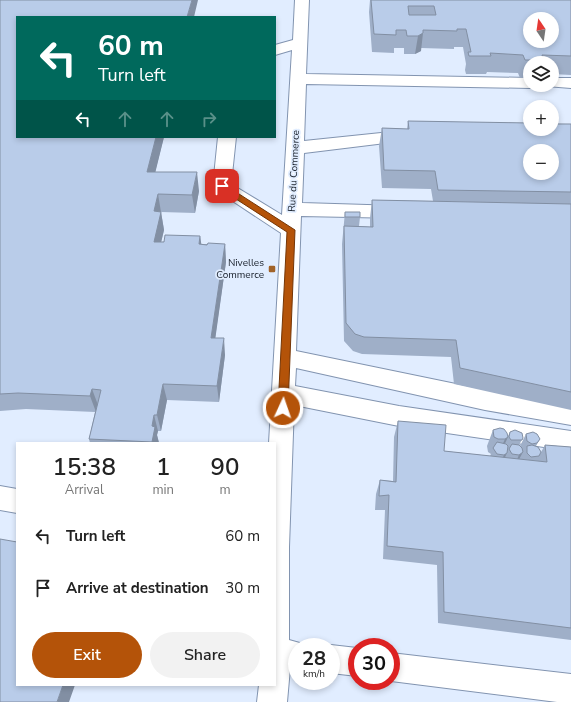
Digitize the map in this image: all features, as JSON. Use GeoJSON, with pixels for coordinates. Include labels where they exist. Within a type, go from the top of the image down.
{"type":"FeatureCollection","features":[{"type":"Feature","properties":{"kind":"street","name":"Rue du Commerce"},"geometry":{"type":"LineString","coordinates":[[276,547],[302,0]]}},
{"type":"Feature","properties":{"kind":"street"},"geometry":{"type":"LineString","coordinates":[[276,50],[300,43]]}},
{"type":"Feature","properties":{"kind":"street"},"geometry":{"type":"LineString","coordinates":[[298,79],[523,83]]}},
{"type":"Feature","properties":{"kind":"street"},"geometry":{"type":"LineString","coordinates":[[559,83],[571,83]]}},
{"type":"Feature","properties":{"kind":"street"},"geometry":{"type":"LineString","coordinates":[[295,148],[424,134]]}},
{"type":"Feature","properties":{"kind":"street"},"geometry":{"type":"LineString","coordinates":[[227,138],[222,186],[291,230]]}},
{"type":"Feature","properties":{"kind":"street"},"geometry":{"type":"LineString","coordinates":[[292,209],[414,212]]}},
{"type":"Feature","properties":{"kind":"street"},"geometry":{"type":"LineString","coordinates":[[285,357],[485,400],[571,416]]}},
{"type":"Feature","properties":{"kind":"street"},"geometry":{"type":"LineString","coordinates":[[284,393],[399,416],[571,441]]}},
{"type":"Feature","properties":{"kind":"street"},"geometry":{"type":"LineString","coordinates":[[0,498],[16,501]]}},
{"type":"Feature","properties":{"kind":"street"},"geometry":{"type":"LineString","coordinates":[[276,652],[288,654]]}},
{"type":"Feature","properties":{"kind":"street"},"geometry":{"type":"LineString","coordinates":[[400,668],[571,689]]}},
{"type":"Feature","properties":{"kind":"street"},"geometry":{"type":"LineString","coordinates":[[272,702],[274,686]]}},
{"type":"Feature","properties":{"kind":"building"},"geometry":{"type":"Polygon","coordinates":[[[0,0],[192,0],[187,16],[16,16],[16,138],[156,138],[147,172],[197,172],[192,195],[158,194],[154,211],[161,212],[154,242],[164,242],[165,235],[200,236],[199,244],[225,244],[211,338],[224,338],[217,386],[163,384],[157,415],[154,415],[152,426],[155,427],[152,442],[89,439],[101,390],[92,389],[90,396],[18,393],[0,394],[0,0]]]}},
{"type":"Feature","properties":{"kind":"building"},"geometry":{"type":"Polygon","coordinates":[[[371,0],[571,0],[571,56],[523,56],[490,53],[491,56],[469,56],[468,52],[471,52],[466,29],[457,29],[457,31],[423,30],[423,33],[418,36],[407,36],[406,30],[396,30],[396,35],[374,34],[371,0]],[[408,6],[409,15],[436,15],[434,6],[408,6]]]}},
{"type":"Feature","properties":{"kind":"building"},"geometry":{"type":"Polygon","coordinates":[[[408,121],[523,123],[523,136],[559,136],[559,124],[571,124],[571,192],[438,190],[435,171],[384,170],[382,128],[409,129],[408,121]]]}},
{"type":"Feature","properties":{"kind":"building"},"geometry":{"type":"Polygon","coordinates":[[[372,200],[571,204],[571,392],[460,368],[456,340],[364,337],[355,334],[346,323],[344,226],[373,227],[372,200]]]}},
{"type":"Feature","properties":{"kind":"building"},"geometry":{"type":"Polygon","coordinates":[[[345,212],[360,212],[360,217],[345,217],[345,212]]]}},
{"type":"Feature","properties":{"kind":"building"},"geometry":{"type":"Polygon","coordinates":[[[398,421],[446,425],[444,451],[547,462],[545,445],[571,447],[571,628],[444,612],[443,552],[387,546],[389,495],[379,496],[380,480],[396,482],[398,421]]]}},
{"type":"Feature","properties":{"kind":"building"},"geometry":{"type":"Polygon","coordinates":[[[500,428],[504,429],[507,433],[508,437],[505,439],[498,439],[494,437],[493,430],[500,428]]]}},
{"type":"Feature","properties":{"kind":"building"},"geometry":{"type":"Polygon","coordinates":[[[515,430],[522,433],[522,440],[511,440],[509,437],[510,432],[515,430]]]}},
{"type":"Feature","properties":{"kind":"building"},"geometry":{"type":"Polygon","coordinates":[[[533,432],[537,434],[540,439],[537,443],[532,444],[527,441],[526,434],[533,432]]]}},
{"type":"Feature","properties":{"kind":"building"},"geometry":{"type":"Polygon","coordinates":[[[497,442],[508,446],[507,453],[504,455],[497,454],[493,448],[497,442]]]}},
{"type":"Feature","properties":{"kind":"building"},"geometry":{"type":"Polygon","coordinates":[[[512,444],[519,445],[523,452],[519,455],[512,454],[509,449],[512,444]]]}},
{"type":"Feature","properties":{"kind":"building"},"geometry":{"type":"Polygon","coordinates":[[[532,445],[538,447],[541,452],[539,456],[531,457],[527,453],[527,446],[532,445]]]}},
{"type":"Feature","properties":{"kind":"building"},"geometry":{"type":"Polygon","coordinates":[[[0,539],[16,542],[16,686],[63,686],[57,702],[0,702],[0,539]]]}},
{"type":"Feature","properties":{"kind":"place","name":"Nivelles Commerce"},"geometry":{"type":"Point","coordinates":[272,269]}},
{"type":"Feature","properties":{"kind":"route"},"geometry":{"type":"LineString","coordinates":[[222,186],[291,230],[283,408]]}}]}
